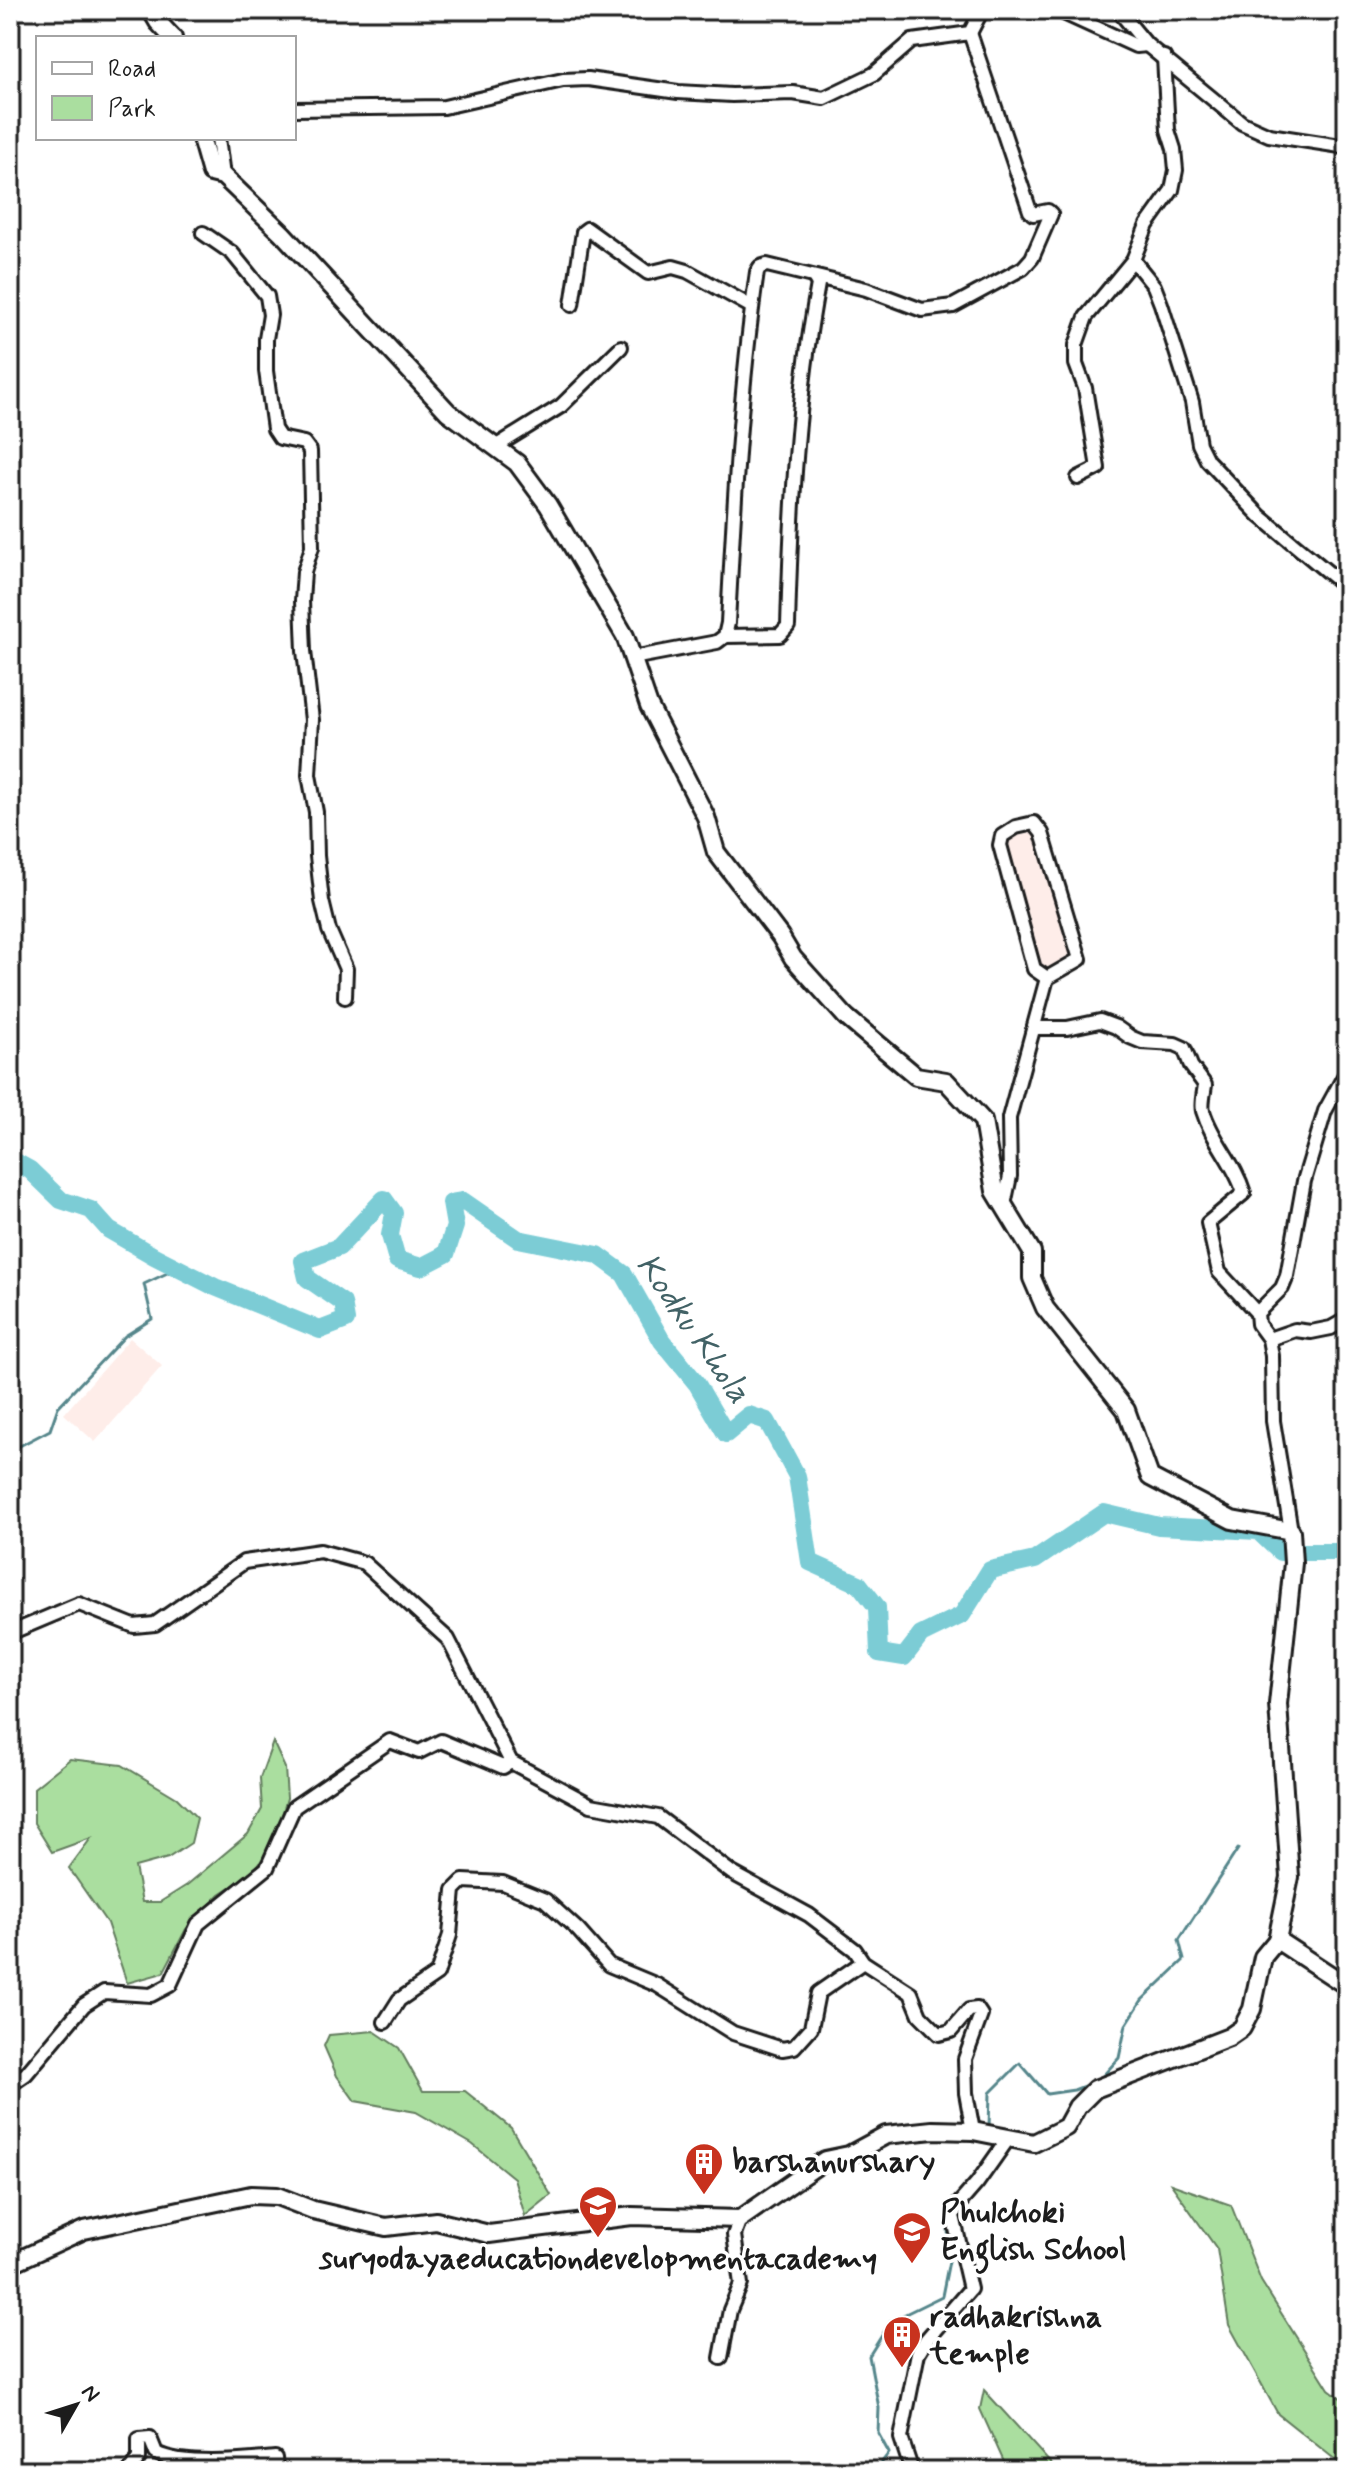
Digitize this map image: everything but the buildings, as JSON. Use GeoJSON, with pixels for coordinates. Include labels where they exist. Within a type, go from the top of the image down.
{"type":"FeatureCollection","features":[{"type":"Feature","properties":{"kind":"street"},"geometry":{"type":"LineString","coordinates":[[725,636],[735,482],[752,307],[760,267],[767,265],[866,289],[922,310],[953,306],[1023,268],[1032,258],[1051,214],[1048,211],[1033,214],[1030,211],[970,33],[982,10]]}},
{"type":"Feature","properties":{"kind":"street"},"geometry":{"type":"LineString","coordinates":[[1057,10],[1136,46],[1147,45]]}},
{"type":"Feature","properties":{"kind":"street"},"geometry":{"type":"LineString","coordinates":[[1118,10],[1147,45],[1242,123],[1269,135],[1347,147]]}},
{"type":"Feature","properties":{"kind":"street"},"geometry":{"type":"LineString","coordinates":[[160,14],[172,36]]}},
{"type":"Feature","properties":{"kind":"street"},"geometry":{"type":"LineString","coordinates":[[296,109],[444,107],[563,80],[588,79],[678,92],[732,95],[793,93],[824,98],[874,74],[912,41],[970,33]]}},
{"type":"Feature","properties":{"kind":"street"},"geometry":{"type":"LineString","coordinates":[[1078,478],[1098,468],[1085,388],[1076,364],[1076,345],[1086,317],[1133,260],[1147,225],[1172,190],[1176,170],[1168,130],[1164,57]]}},
{"type":"Feature","properties":{"kind":"street"},"geometry":{"type":"LineString","coordinates":[[202,140],[211,173],[223,176],[282,233],[448,412],[517,463],[548,505],[625,636],[649,706],[706,817],[716,852],[819,990],[916,1076],[946,1081],[983,1121],[995,1191],[1032,1252],[1032,1278],[1045,1308],[1126,1410],[1150,1477],[1232,1520],[1291,1535]]}},
{"type":"Feature","properties":{"kind":"street"},"geometry":{"type":"LineString","coordinates":[[218,140],[223,176]]}},
{"type":"Feature","properties":{"kind":"street"},"geometry":{"type":"LineString","coordinates":[[572,305],[583,232],[587,229],[648,273],[673,267],[687,271],[752,307]]}},
{"type":"Feature","properties":{"kind":"street"},"geometry":{"type":"LineString","coordinates":[[203,233],[232,253],[267,296],[270,315],[266,371],[274,429],[280,438],[304,443],[310,451],[312,547],[304,572],[302,601],[312,720],[309,775],[316,812],[322,901],[335,948],[346,969],[345,997]]}},
{"type":"Feature","properties":{"kind":"street"},"geometry":{"type":"LineString","coordinates":[[1133,260],[1154,286],[1161,304],[1192,402],[1199,444],[1207,460],[1260,516],[1347,588]]}},
{"type":"Feature","properties":{"kind":"street"},"geometry":{"type":"LineString","coordinates":[[632,658],[717,642],[725,636],[780,635],[788,626],[793,479],[809,333],[818,284],[815,279]]}},
{"type":"Feature","properties":{"kind":"street"},"geometry":{"type":"LineString","coordinates":[[495,447],[561,406],[621,347]]}},
{"type":"Feature","properties":{"kind":"street"},"geometry":{"type":"LineString","coordinates":[[1004,1205],[1010,1176],[1009,1118],[1047,978],[1080,959],[1042,833],[1034,823],[1016,827],[1002,836],[1000,845],[1034,969],[1047,978]]}},
{"type":"Feature","properties":{"kind":"street"},"geometry":{"type":"LineString","coordinates":[[721,2358],[730,2310],[741,2284],[734,2235],[740,2219],[825,2160],[849,2155],[886,2135],[933,2130],[1034,2143],[1066,2127],[1077,2107],[1095,2089],[1229,2037],[1242,2028],[1252,2009],[1263,1957],[1277,1940],[1290,1877],[1278,1704],[1293,1563],[1291,1535],[1273,1421],[1269,1339],[1258,1324],[1257,1313],[1219,1272],[1208,1223],[1244,1193],[1238,1172],[1214,1135],[1202,1109],[1205,1085],[1191,1066],[1184,1048],[1175,1044],[1142,1042],[1100,1021],[1067,1028],[1035,1028]]}},
{"type":"Feature","properties":{"kind":"street"},"geometry":{"type":"LineString","coordinates":[[1257,1313],[1282,1288],[1287,1276],[1304,1181],[1325,1111],[1347,1071]]}},
{"type":"Feature","properties":{"kind":"street"},"geometry":{"type":"LineString","coordinates":[[1269,1339],[1295,1330],[1311,1332],[1331,1328],[1347,1319]]}},
{"type":"Feature","properties":{"kind":"street"},"geometry":{"type":"LineString","coordinates":[[10,1633],[79,1604],[134,1626],[155,1624],[244,1562],[320,1551],[364,1563],[448,1639],[511,1762],[591,1805],[658,1817],[732,1873],[809,1915],[855,1950],[863,1962],[911,1993],[920,2015],[939,2034],[951,2031],[969,2010],[977,2009],[981,2015],[965,2059],[966,2093],[992,2136],[977,2183],[957,2206],[953,2216],[970,2289],[918,2353],[901,2438],[912,2471]]}},
{"type":"Feature","properties":{"kind":"street"},"geometry":{"type":"LineString","coordinates":[[10,2085],[26,2074],[84,2005],[104,1992],[151,1995],[170,1985],[198,1924],[267,1868],[294,1807],[390,1741],[419,1752],[441,1741],[503,1767],[511,1762]]}},
{"type":"Feature","properties":{"kind":"street"},"geometry":{"type":"LineString","coordinates":[[385,2022],[399,2000],[437,1974],[450,1935],[454,1890],[463,1881],[503,1883],[545,1900],[578,1930],[609,1965],[657,1985],[733,2033],[782,2049],[794,2047],[811,2028],[818,1993],[863,1962]]}},
{"type":"Feature","properties":{"kind":"street"},"geometry":{"type":"LineString","coordinates":[[1277,1940],[1347,1983]]}},
{"type":"Feature","properties":{"kind":"street"},"geometry":{"type":"LineString","coordinates":[[10,2264],[84,2230],[251,2195],[277,2196],[313,2210],[386,2227],[436,2221],[489,2234],[632,2216],[740,2219]]}},
{"type":"Feature","properties":{"kind":"street"},"geometry":{"type":"LineString","coordinates":[[130,2471],[139,2458],[139,2439],[150,2438],[156,2453],[170,2461],[275,2458],[276,2471]]}},
{"type":"Feature","properties":{"kind":"shaded area"},"geometry":{"type":"Polygon","coordinates":[[[1038,831],[1073,960],[1037,970],[1001,840],[1038,831]]]}},
{"type":"Feature","properties":{"kind":"shaded area"},"geometry":{"type":"Polygon","coordinates":[[[130,1338],[162,1366],[95,1442],[64,1414],[130,1338]]]}},
{"type":"Feature","properties":{"kind":"green space"},"geometry":{"type":"Polygon","coordinates":[[[273,1742],[285,1768],[287,1798],[274,1843],[252,1873],[220,1894],[186,1929],[163,1973],[127,1983],[107,1923],[69,1868],[91,1838],[52,1852],[34,1823],[34,1788],[70,1759],[122,1765],[177,1798],[197,1818],[191,1843],[168,1858],[135,1867],[142,1902],[160,1902],[187,1885],[248,1834],[262,1809],[260,1778],[273,1742]]]}},
{"type":"Feature","properties":{"kind":"green space"},"geometry":{"type":"Polygon","coordinates":[[[374,2031],[399,2048],[423,2091],[465,2091],[511,2128],[551,2195],[525,2216],[514,2178],[472,2144],[416,2112],[355,2101],[337,2076],[324,2046],[329,2035],[374,2031]]]}},
{"type":"Feature","properties":{"kind":"green space"},"geometry":{"type":"Polygon","coordinates":[[[1171,2184],[1231,2205],[1261,2281],[1329,2389],[1347,2403],[1347,2469],[1278,2414],[1229,2325],[1217,2249],[1171,2184]]]}},
{"type":"Feature","properties":{"kind":"green space"},"geometry":{"type":"Polygon","coordinates":[[[984,2390],[1056,2471],[1008,2471],[980,2409],[984,2390]]]}},
{"type":"Feature","properties":{"kind":"waterway","name":"Kodku Khola"},"geometry":{"type":"LineString","coordinates":[[10,1159],[30,1170],[61,1200],[91,1210],[109,1230],[154,1256],[215,1287],[320,1330],[346,1320],[343,1303],[307,1278],[303,1261],[339,1247],[384,1199],[394,1213],[390,1235],[397,1260],[421,1267],[446,1254],[455,1226],[451,1203],[463,1201],[518,1239],[598,1255],[624,1274],[662,1341],[697,1384],[726,1434],[749,1415],[767,1421],[797,1476],[810,1562],[859,1584],[877,1607],[879,1653],[904,1657],[921,1635],[962,1615],[990,1570],[1035,1560],[1104,1513],[1159,1526],[1258,1531],[1280,1552],[1347,1552]]}},
{"type":"Feature","properties":{"kind":"waterway"},"geometry":{"type":"LineString","coordinates":[[10,1451],[50,1430],[58,1407],[125,1336],[152,1319],[144,1284],[178,1268]]}},
{"type":"Feature","properties":{"kind":"waterway"},"geometry":{"type":"LineString","coordinates":[[1099,2080],[1119,2058],[1126,2025],[1142,2000],[1184,1960],[1179,1940],[1238,1849]]}},
{"type":"Feature","properties":{"kind":"waterway"},"geometry":{"type":"LineString","coordinates":[[989,2128],[990,2093],[1020,2063],[1047,2094],[1074,2090],[1092,2083]]}},
{"type":"Feature","properties":{"kind":"waterway"},"geometry":{"type":"LineString","coordinates":[[875,2471],[889,2453],[878,2433],[879,2408],[869,2356],[891,2321],[942,2296],[949,2261],[948,2222]]}},
{"type":"Feature","properties":{"kind":"place","name":"barshanurshary"},"geometry":{"type":"Point","coordinates":[704,2196]}},
{"type":"Feature","properties":{"kind":"place","name":"suryodayaeducationdevelopmentacademy"},"geometry":{"type":"Point","coordinates":[598,2239]}},
{"type":"Feature","properties":{"kind":"place","name":"Phulchoki English School"},"geometry":{"type":"Point","coordinates":[912,2265]}},
{"type":"Feature","properties":{"kind":"place","name":"radhakrishna temple"},"geometry":{"type":"Point","coordinates":[902,2369]}}]}
